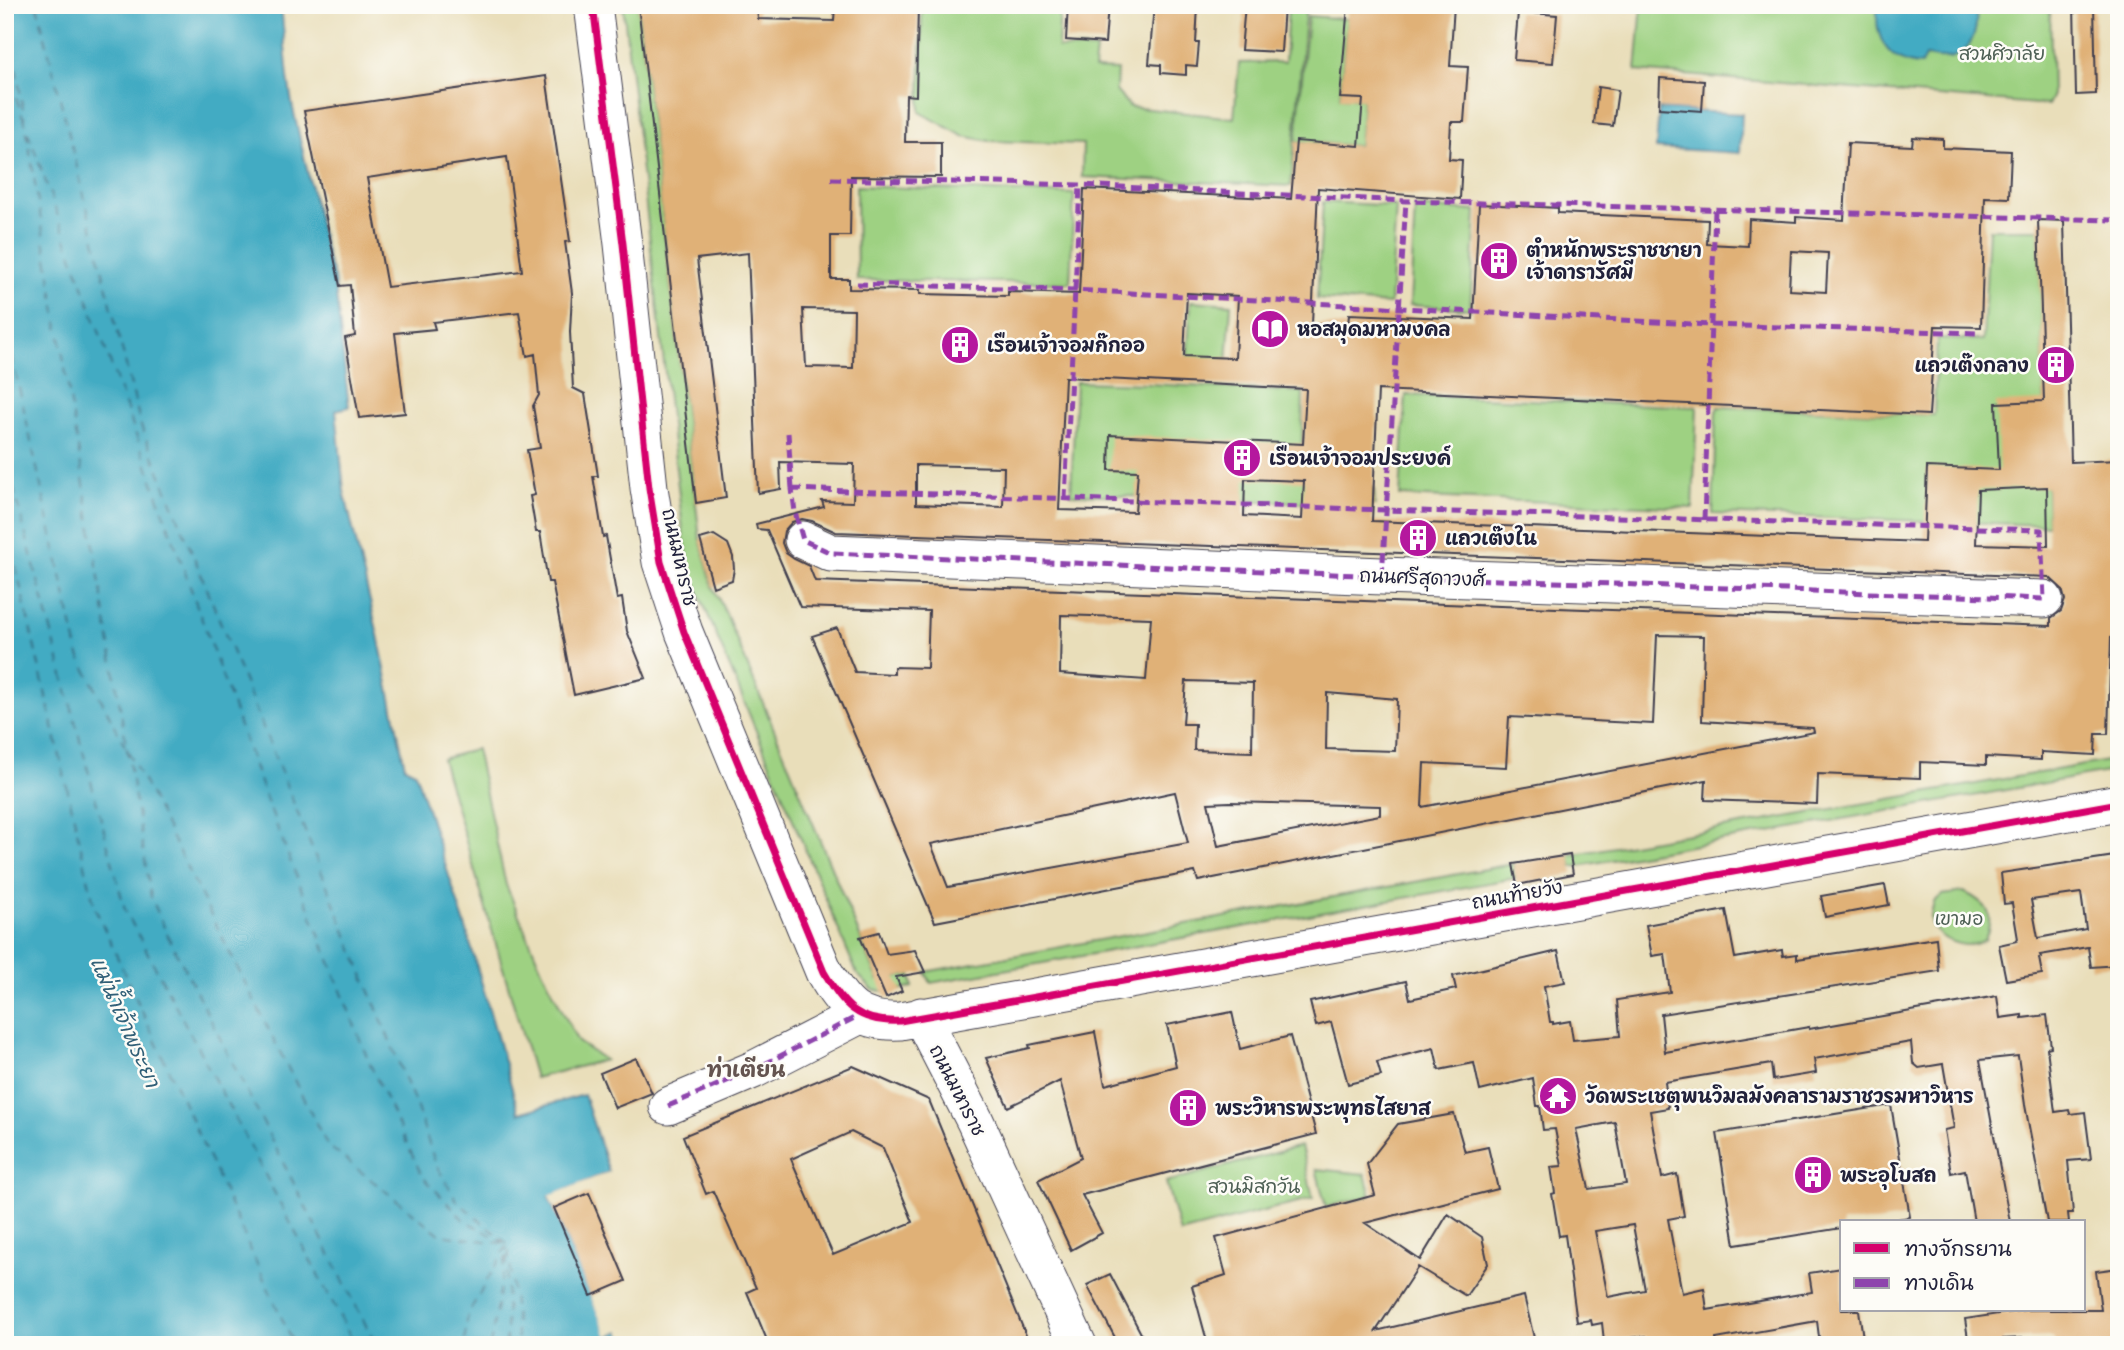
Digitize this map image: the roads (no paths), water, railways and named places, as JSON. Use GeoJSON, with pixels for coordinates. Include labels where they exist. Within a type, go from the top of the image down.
{"type":"FeatureCollection","features":[{"type":"Feature","properties":{"kind":"street","name":"ถนนมหาราช"},"geometry":{"type":"LineString","coordinates":[[593,5],[623,244],[649,488],[661,562],[684,632],[824,972],[838,996],[860,1015]]}},
{"type":"Feature","properties":{"kind":"street","name":"ถนนศรีสุดาวงศ์"},"geometry":{"type":"LineString","coordinates":[[803,540],[831,553],[2044,599]]}},
{"type":"Feature","properties":{"kind":"street","name":"ถนนท้ายวัง"},"geometry":{"type":"LineString","coordinates":[[921,1016],[2119,803]]}},
{"type":"Feature","properties":{"kind":"street"},"geometry":{"type":"LineString","coordinates":[[668,1106],[753,1070],[860,1015],[880,1022],[921,1016]]}},
{"type":"Feature","properties":{"kind":"street","name":"ถนนมหาราช"},"geometry":{"type":"LineString","coordinates":[[921,1016],[975,1121],[1078,1345]]}},
{"type":"Feature","properties":{"kind":"water","name":"แม่น้ำเจ้าพระยา"},"geometry":{"type":"Polygon","coordinates":[[[5,5],[281,5],[292,104],[334,277],[349,407],[336,410],[344,491],[378,635],[405,767],[415,772],[465,925],[519,1113],[584,1095],[609,1172],[549,1197],[608,1336],[620,1331],[626,1345],[5,1345],[5,5]]]}},
{"type":"Feature","properties":{"kind":"water"},"geometry":{"type":"Polygon","coordinates":[[[1878,5],[1975,5],[1974,36],[1966,48],[1953,57],[1925,56],[1921,65],[1909,63],[1891,53],[1880,37],[1878,5]]]}},
{"type":"Feature","properties":{"kind":"water"},"geometry":{"type":"Polygon","coordinates":[[[1659,109],[1742,114],[1740,153],[1656,148],[1659,109]]]}},
{"type":"Feature","properties":{"kind":"place","name":"ตำหนักพระราชชายา เจ้าดารารัศมี"},"geometry":{"type":"Point","coordinates":[1499,261]}},
{"type":"Feature","properties":{"kind":"place","name":"หอสมุดมหามงคล"},"geometry":{"type":"Point","coordinates":[1270,329]}},
{"type":"Feature","properties":{"kind":"place","name":"เรือนเจ้าจอมก๊กออ"},"geometry":{"type":"Point","coordinates":[960,345]}},
{"type":"Feature","properties":{"kind":"place","name":"แถวเต๊งกลาง"},"geometry":{"type":"Point","coordinates":[2056,365]}},
{"type":"Feature","properties":{"kind":"place","name":"เรือนเจ้าจอมประยงค์"},"geometry":{"type":"Point","coordinates":[1242,458]}},
{"type":"Feature","properties":{"kind":"place","name":"แถวเต๊งใน"},"geometry":{"type":"Point","coordinates":[1418,538]}},
{"type":"Feature","properties":{"kind":"place","name":"วัดพระเชตุพนวิมลมังคลารามราชวรมหาวิหาร"},"geometry":{"type":"Point","coordinates":[1558,1096]}},
{"type":"Feature","properties":{"kind":"place","name":"พระวิหารพระพุทธไสยาส"},"geometry":{"type":"Point","coordinates":[1188,1108]}},
{"type":"Feature","properties":{"kind":"place","name":"พระอุโบสถ"},"geometry":{"type":"Point","coordinates":[1813,1175]}},
{"type":"Feature","properties":{"kind":"district","name":"ท่าเตียน"},"geometry":{"type":"Point","coordinates":[746,1070]}},
{"type":"Feature","properties":{"kind":"park label","name":"สวนศิวาลัย"},"geometry":{"type":"Point","coordinates":[2002,53]}},
{"type":"Feature","properties":{"kind":"park label","name":"เขามอ"},"geometry":{"type":"Point","coordinates":[1959,918]}},
{"type":"Feature","properties":{"kind":"park label","name":"สวนมิสกวัน"},"geometry":{"type":"Point","coordinates":[1254,1186]}}]}
